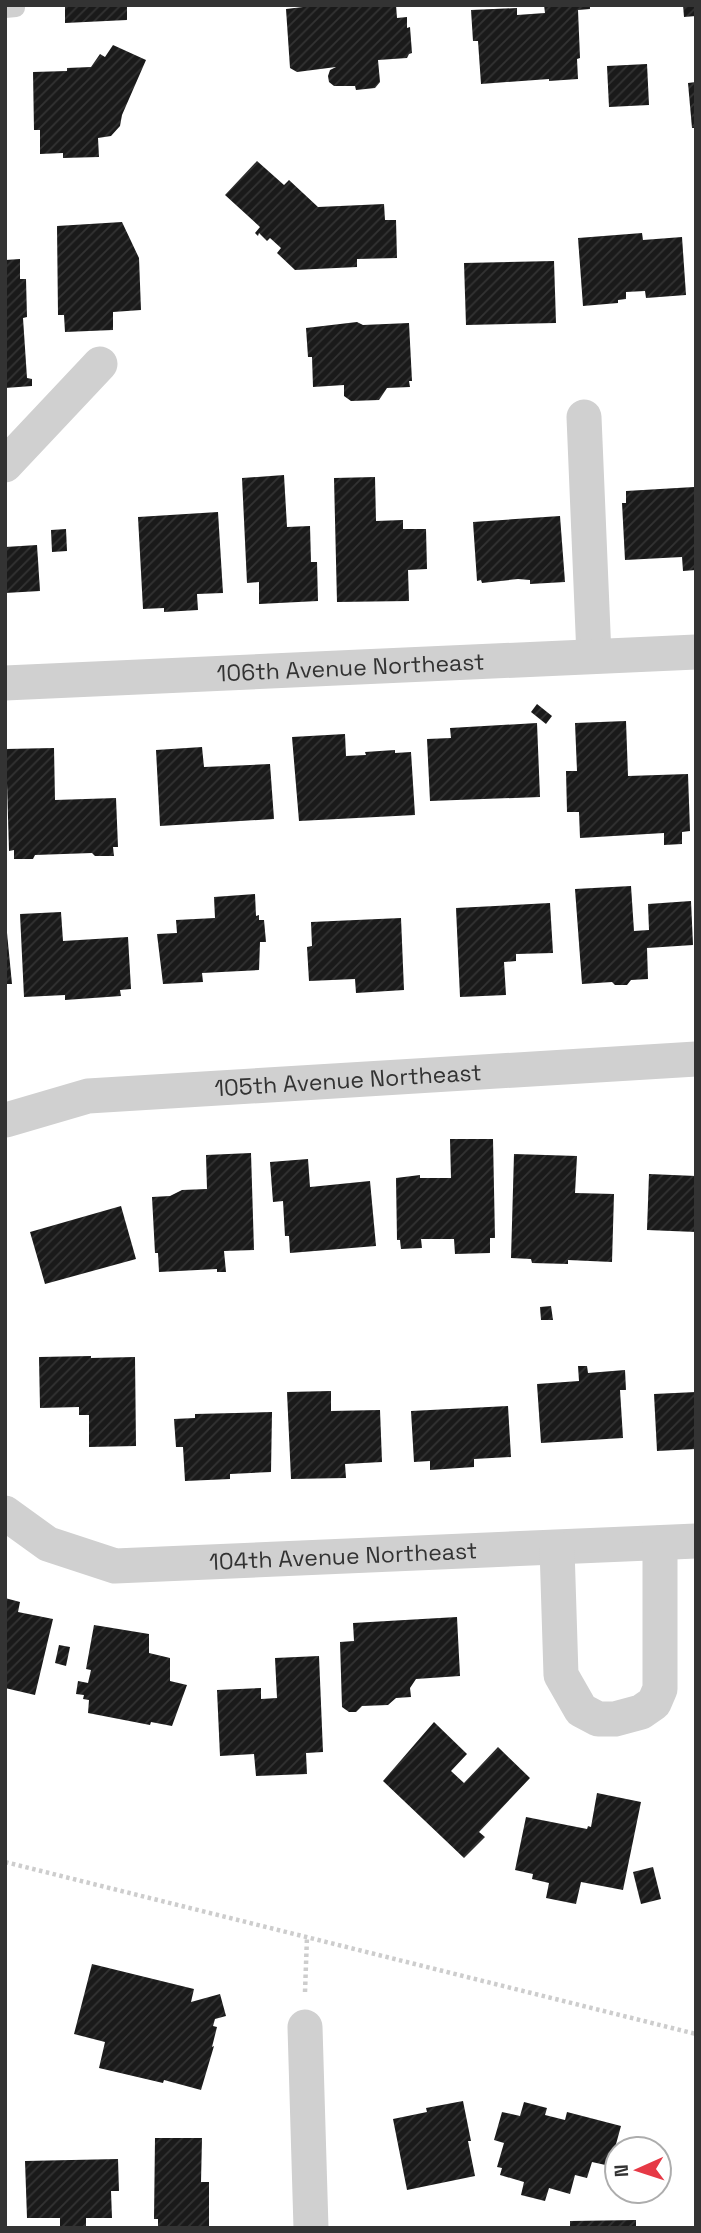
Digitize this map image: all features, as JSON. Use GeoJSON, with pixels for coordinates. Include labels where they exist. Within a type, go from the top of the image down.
{"type":"FeatureCollection","features":[{"type":"Feature","properties":{"kind":"street"},"geometry":{"type":"LineString","coordinates":[[5,465],[100,365]]}},
{"type":"Feature","properties":{"kind":"street"},"geometry":{"type":"LineString","coordinates":[[584,416],[594,656]]}},
{"type":"Feature","properties":{"kind":"street","name":"106th Avenue Northeast"},"geometry":{"type":"LineString","coordinates":[[5,683],[696,652]]}},
{"type":"Feature","properties":{"kind":"street","name":"105th Avenue Northeast"},"geometry":{"type":"LineString","coordinates":[[6,1120],[88,1096],[696,1059]]}},
{"type":"Feature","properties":{"kind":"street","name":"104th Avenue Northeast"},"geometry":{"type":"LineString","coordinates":[[5,1513],[48,1544],[116,1566],[696,1541]]}},
{"type":"Feature","properties":{"kind":"street"},"geometry":{"type":"LineString","coordinates":[[557,1548],[561,1675],[581,1710],[598,1719],[615,1719],[642,1712],[654,1703],[660,1689],[660,1543]]}},
{"type":"Feature","properties":{"kind":"street"},"geometry":{"type":"LineString","coordinates":[[305,2027],[311,2228]]}},
{"type":"Feature","properties":{"kind":"path"},"geometry":{"type":"LineString","coordinates":[[5,1862],[696,2034]]}},
{"type":"Feature","properties":{"kind":"path"},"geometry":{"type":"LineString","coordinates":[[305,2027],[307,1937]]}},
{"type":"Feature","properties":{"kind":"building"},"geometry":{"type":"Polygon","coordinates":[[[65,5],[127,5],[127,20],[65,23],[65,5]]]}},
{"type":"Feature","properties":{"kind":"building"},"geometry":{"type":"Polygon","coordinates":[[[320,5],[396,5],[397,18],[407,17],[412,53],[407,58],[378,60],[380,82],[375,88],[356,90],[355,86],[334,86],[329,82],[328,76],[330,70],[336,67],[297,72],[290,68],[286,9],[320,5]]]}},
{"type":"Feature","properties":{"kind":"building"},"geometry":{"type":"Polygon","coordinates":[[[544,5],[590,5],[590,9],[578,10],[578,79],[481,84],[478,41],[473,41],[471,10],[517,8],[517,15],[545,13],[544,5]]]}},
{"type":"Feature","properties":{"kind":"building"},"geometry":{"type":"Polygon","coordinates":[[[683,5],[696,5],[696,16],[684,17],[683,5]]]}},
{"type":"Feature","properties":{"kind":"building"},"geometry":{"type":"Polygon","coordinates":[[[113,45],[146,60],[122,115],[120,126],[111,136],[98,138],[99,157],[63,158],[63,153],[40,154],[40,130],[34,130],[33,72],[91,67],[100,54],[105,57],[113,45]]]}},
{"type":"Feature","properties":{"kind":"building"},"geometry":{"type":"Polygon","coordinates":[[[647,64],[649,105],[609,107],[607,66],[647,64]]]}},
{"type":"Feature","properties":{"kind":"building"},"geometry":{"type":"Polygon","coordinates":[[[696,82],[696,128],[692,128],[688,83],[696,82]]]}},
{"type":"Feature","properties":{"kind":"building"},"geometry":{"type":"Polygon","coordinates":[[[257,161],[284,185],[289,180],[318,207],[384,204],[385,220],[396,220],[397,258],[357,259],[357,267],[295,270],[277,253],[281,248],[270,238],[267,241],[259,233],[258,236],[255,233],[260,227],[225,195],[257,161]]]}},
{"type":"Feature","properties":{"kind":"building"},"geometry":{"type":"Polygon","coordinates":[[[122,222],[139,258],[141,310],[113,312],[113,330],[65,332],[64,315],[58,315],[57,226],[122,222]]]}},
{"type":"Feature","properties":{"kind":"building"},"geometry":{"type":"Polygon","coordinates":[[[642,233],[643,240],[682,237],[686,295],[646,298],[645,291],[626,292],[626,299],[618,300],[618,303],[583,306],[578,238],[642,233]]]}},
{"type":"Feature","properties":{"kind":"building"},"geometry":{"type":"Polygon","coordinates":[[[20,259],[20,279],[26,279],[27,317],[23,318],[27,378],[32,379],[32,386],[5,388],[5,260],[20,259]]]}},
{"type":"Feature","properties":{"kind":"building"},"geometry":{"type":"Polygon","coordinates":[[[554,261],[556,323],[466,325],[464,263],[554,261]]]}},
{"type":"Feature","properties":{"kind":"building"},"geometry":{"type":"Polygon","coordinates":[[[357,322],[363,325],[409,323],[410,387],[387,388],[379,400],[351,401],[344,396],[344,385],[313,387],[312,357],[308,357],[306,328],[357,322]]]}},
{"type":"Feature","properties":{"kind":"building"},"geometry":{"type":"Polygon","coordinates":[[[284,475],[287,527],[310,526],[311,562],[317,562],[318,601],[259,604],[259,582],[247,583],[242,478],[284,475]]]}},
{"type":"Feature","properties":{"kind":"building"},"geometry":{"type":"Polygon","coordinates":[[[375,477],[376,521],[403,520],[403,529],[426,529],[427,569],[408,570],[409,601],[337,602],[334,478],[375,477]]]}},
{"type":"Feature","properties":{"kind":"building"},"geometry":{"type":"Polygon","coordinates":[[[694,487],[696,570],[683,571],[682,557],[625,560],[622,503],[626,503],[626,491],[694,487]]]}},
{"type":"Feature","properties":{"kind":"building"},"geometry":{"type":"Polygon","coordinates":[[[218,512],[223,593],[197,594],[198,610],[164,612],[164,608],[143,609],[138,517],[218,512]]]}},
{"type":"Feature","properties":{"kind":"building"},"geometry":{"type":"Polygon","coordinates":[[[560,516],[565,582],[530,584],[530,580],[518,579],[482,583],[481,580],[477,581],[473,522],[560,516]]]}},
{"type":"Feature","properties":{"kind":"building"},"geometry":{"type":"Polygon","coordinates":[[[66,529],[67,551],[52,552],[51,530],[66,529]]]}},
{"type":"Feature","properties":{"kind":"building"},"geometry":{"type":"Polygon","coordinates":[[[37,545],[40,591],[5,593],[5,547],[37,545]]]}},
{"type":"Feature","properties":{"kind":"building"},"geometry":{"type":"Polygon","coordinates":[[[537,704],[552,716],[546,724],[531,712],[537,704]]]}},
{"type":"Feature","properties":{"kind":"building"},"geometry":{"type":"Polygon","coordinates":[[[626,721],[628,776],[688,774],[690,831],[682,832],[682,844],[664,845],[664,833],[580,838],[579,812],[567,812],[566,771],[577,771],[575,723],[626,721]]]}},
{"type":"Feature","properties":{"kind":"building"},"geometry":{"type":"Polygon","coordinates":[[[537,723],[540,797],[430,801],[427,739],[451,738],[450,728],[537,723]]]}},
{"type":"Feature","properties":{"kind":"building"},"geometry":{"type":"Polygon","coordinates":[[[345,734],[346,756],[395,750],[395,753],[411,752],[415,815],[299,821],[292,737],[345,734]]]}},
{"type":"Feature","properties":{"kind":"building"},"geometry":{"type":"Polygon","coordinates":[[[202,747],[204,767],[270,764],[274,819],[160,826],[156,750],[202,747]]]}},
{"type":"Feature","properties":{"kind":"building"},"geometry":{"type":"Polygon","coordinates":[[[54,748],[55,800],[116,798],[118,847],[113,847],[114,856],[95,856],[92,853],[35,855],[33,859],[14,859],[14,850],[9,851],[6,749],[54,748]]]}},
{"type":"Feature","properties":{"kind":"building"},"geometry":{"type":"Polygon","coordinates":[[[631,886],[634,931],[649,930],[648,904],[691,901],[693,945],[647,948],[648,979],[631,980],[627,985],[615,985],[612,982],[582,984],[575,889],[631,886]]]}},
{"type":"Feature","properties":{"kind":"building"},"geometry":{"type":"Polygon","coordinates":[[[255,894],[256,916],[259,915],[259,920],[264,920],[266,942],[260,942],[259,970],[202,973],[203,982],[163,984],[157,934],[177,933],[176,920],[215,918],[214,897],[255,894]]]}},
{"type":"Feature","properties":{"kind":"building"},"geometry":{"type":"Polygon","coordinates":[[[550,903],[553,953],[516,954],[516,961],[504,962],[506,995],[460,997],[456,908],[550,903]]]}},
{"type":"Feature","properties":{"kind":"building"},"geometry":{"type":"Polygon","coordinates":[[[61,912],[63,941],[128,937],[131,989],[120,990],[121,996],[65,1000],[65,995],[24,997],[20,914],[61,912]]]}},
{"type":"Feature","properties":{"kind":"building"},"geometry":{"type":"Polygon","coordinates":[[[401,918],[404,990],[356,993],[355,979],[309,981],[307,947],[312,946],[311,922],[401,918]]]}},
{"type":"Feature","properties":{"kind":"building"},"geometry":{"type":"Polygon","coordinates":[[[7,933],[12,984],[5,984],[7,933]]]}},
{"type":"Feature","properties":{"kind":"building"},"geometry":{"type":"Polygon","coordinates":[[[450,1139],[493,1139],[495,1238],[490,1238],[490,1253],[455,1254],[454,1239],[421,1239],[422,1248],[401,1249],[400,1240],[397,1240],[396,1178],[420,1175],[420,1178],[451,1178],[450,1139]]]}},
{"type":"Feature","properties":{"kind":"building"},"geometry":{"type":"Polygon","coordinates":[[[251,1153],[254,1250],[224,1251],[226,1272],[217,1272],[217,1269],[159,1272],[158,1253],[155,1253],[152,1197],[170,1196],[182,1190],[207,1189],[206,1155],[251,1153]]]}},
{"type":"Feature","properties":{"kind":"building"},"geometry":{"type":"Polygon","coordinates":[[[514,1154],[577,1156],[575,1193],[614,1194],[612,1262],[568,1260],[568,1264],[532,1263],[531,1259],[511,1258],[514,1154]]]}},
{"type":"Feature","properties":{"kind":"building"},"geometry":{"type":"Polygon","coordinates":[[[308,1159],[310,1187],[370,1181],[376,1246],[290,1253],[289,1236],[285,1236],[283,1201],[273,1202],[270,1162],[308,1159]]]}},
{"type":"Feature","properties":{"kind":"building"},"geometry":{"type":"Polygon","coordinates":[[[649,1174],[696,1176],[696,1232],[647,1230],[649,1174]]]}},
{"type":"Feature","properties":{"kind":"building"},"geometry":{"type":"Polygon","coordinates":[[[121,1206],[136,1259],[45,1284],[30,1232],[121,1206]]]}},
{"type":"Feature","properties":{"kind":"building"},"geometry":{"type":"Polygon","coordinates":[[[551,1306],[553,1320],[541,1320],[540,1307],[551,1306]]]}},
{"type":"Feature","properties":{"kind":"building"},"geometry":{"type":"Polygon","coordinates":[[[39,1357],[135,1357],[136,1446],[89,1447],[89,1415],[79,1415],[79,1407],[40,1408],[39,1357]]]}},
{"type":"Feature","properties":{"kind":"building"},"geometry":{"type":"Polygon","coordinates":[[[578,1366],[587,1366],[588,1373],[625,1370],[626,1390],[620,1390],[623,1438],[541,1443],[537,1384],[579,1381],[578,1366]]]}},
{"type":"Feature","properties":{"kind":"building"},"geometry":{"type":"Polygon","coordinates":[[[331,1391],[331,1411],[380,1410],[382,1462],[345,1464],[346,1478],[291,1479],[287,1392],[331,1391]]]}},
{"type":"Feature","properties":{"kind":"building"},"geometry":{"type":"Polygon","coordinates":[[[696,1392],[696,1449],[657,1451],[654,1394],[696,1392]]]}},
{"type":"Feature","properties":{"kind":"building"},"geometry":{"type":"Polygon","coordinates":[[[508,1406],[511,1457],[474,1459],[474,1467],[430,1470],[430,1461],[414,1462],[411,1411],[508,1406]]]}},
{"type":"Feature","properties":{"kind":"building"},"geometry":{"type":"Polygon","coordinates":[[[272,1412],[271,1472],[230,1474],[230,1479],[185,1481],[183,1447],[176,1447],[174,1419],[195,1418],[195,1414],[272,1412]]]}},
{"type":"Feature","properties":{"kind":"building"},"geometry":{"type":"Polygon","coordinates":[[[5,1598],[20,1602],[18,1612],[53,1619],[35,1695],[5,1688],[5,1598]]]}},
{"type":"Feature","properties":{"kind":"building"},"geometry":{"type":"Polygon","coordinates":[[[457,1617],[460,1676],[416,1679],[410,1688],[411,1697],[396,1698],[388,1705],[362,1706],[356,1712],[349,1712],[342,1707],[340,1642],[354,1641],[353,1623],[457,1617]]]}},
{"type":"Feature","properties":{"kind":"building"},"geometry":{"type":"Polygon","coordinates":[[[94,1625],[149,1634],[149,1653],[170,1658],[170,1681],[187,1685],[172,1726],[151,1722],[150,1725],[88,1713],[89,1700],[83,1699],[84,1695],[76,1694],[78,1681],[88,1683],[91,1670],[86,1669],[94,1625]]]}},
{"type":"Feature","properties":{"kind":"building"},"geometry":{"type":"Polygon","coordinates":[[[59,1645],[70,1647],[66,1666],[55,1663],[59,1645]]]}},
{"type":"Feature","properties":{"kind":"building"},"geometry":{"type":"Polygon","coordinates":[[[319,1656],[323,1752],[306,1753],[307,1774],[256,1776],[254,1754],[220,1756],[217,1690],[261,1688],[261,1699],[277,1698],[275,1658],[319,1656]]]}},
{"type":"Feature","properties":{"kind":"building"},"geometry":{"type":"Polygon","coordinates":[[[434,1722],[467,1754],[451,1771],[464,1783],[498,1747],[530,1778],[479,1832],[485,1837],[464,1858],[383,1781],[434,1722]]]}},
{"type":"Feature","properties":{"kind":"building"},"geometry":{"type":"Polygon","coordinates":[[[597,1793],[641,1802],[623,1890],[581,1882],[576,1904],[546,1898],[549,1883],[532,1879],[533,1874],[515,1870],[526,1817],[587,1829],[588,1826],[591,1827],[597,1793]]]}},
{"type":"Feature","properties":{"kind":"building"},"geometry":{"type":"Polygon","coordinates":[[[653,1867],[661,1899],[641,1904],[633,1872],[653,1867]]]}},
{"type":"Feature","properties":{"kind":"building"},"geometry":{"type":"Polygon","coordinates":[[[92,1964],[194,1989],[191,2002],[220,1994],[226,2016],[215,2019],[213,2026],[217,2027],[212,2047],[214,2046],[201,2090],[99,2068],[105,2042],[74,2034],[92,1964]]]}},
{"type":"Feature","properties":{"kind":"building"},"geometry":{"type":"Polygon","coordinates":[[[463,2101],[475,2176],[407,2190],[393,2119],[427,2112],[426,2108],[463,2101]]]}},
{"type":"Feature","properties":{"kind":"building"},"geometry":{"type":"Polygon","coordinates":[[[524,2102],[547,2108],[545,2115],[565,2120],[567,2112],[621,2126],[619,2135],[603,2135],[603,2164],[592,2162],[587,2178],[575,2175],[570,2194],[549,2188],[545,2201],[521,2195],[524,2182],[500,2175],[502,2168],[497,2167],[504,2143],[494,2140],[502,2112],[520,2116],[524,2102]]]}},
{"type":"Feature","properties":{"kind":"building"},"geometry":{"type":"Polygon","coordinates":[[[155,2138],[202,2138],[201,2182],[209,2182],[209,2227],[158,2228],[158,2219],[154,2219],[155,2138]]]}},
{"type":"Feature","properties":{"kind":"building"},"geometry":{"type":"Polygon","coordinates":[[[118,2159],[119,2191],[111,2191],[112,2218],[86,2218],[86,2228],[60,2228],[60,2218],[27,2218],[25,2161],[118,2159]]]}},
{"type":"Feature","properties":{"kind":"building"},"geometry":{"type":"Polygon","coordinates":[[[636,2220],[636,2228],[570,2228],[570,2221],[636,2220]]]}}]}
